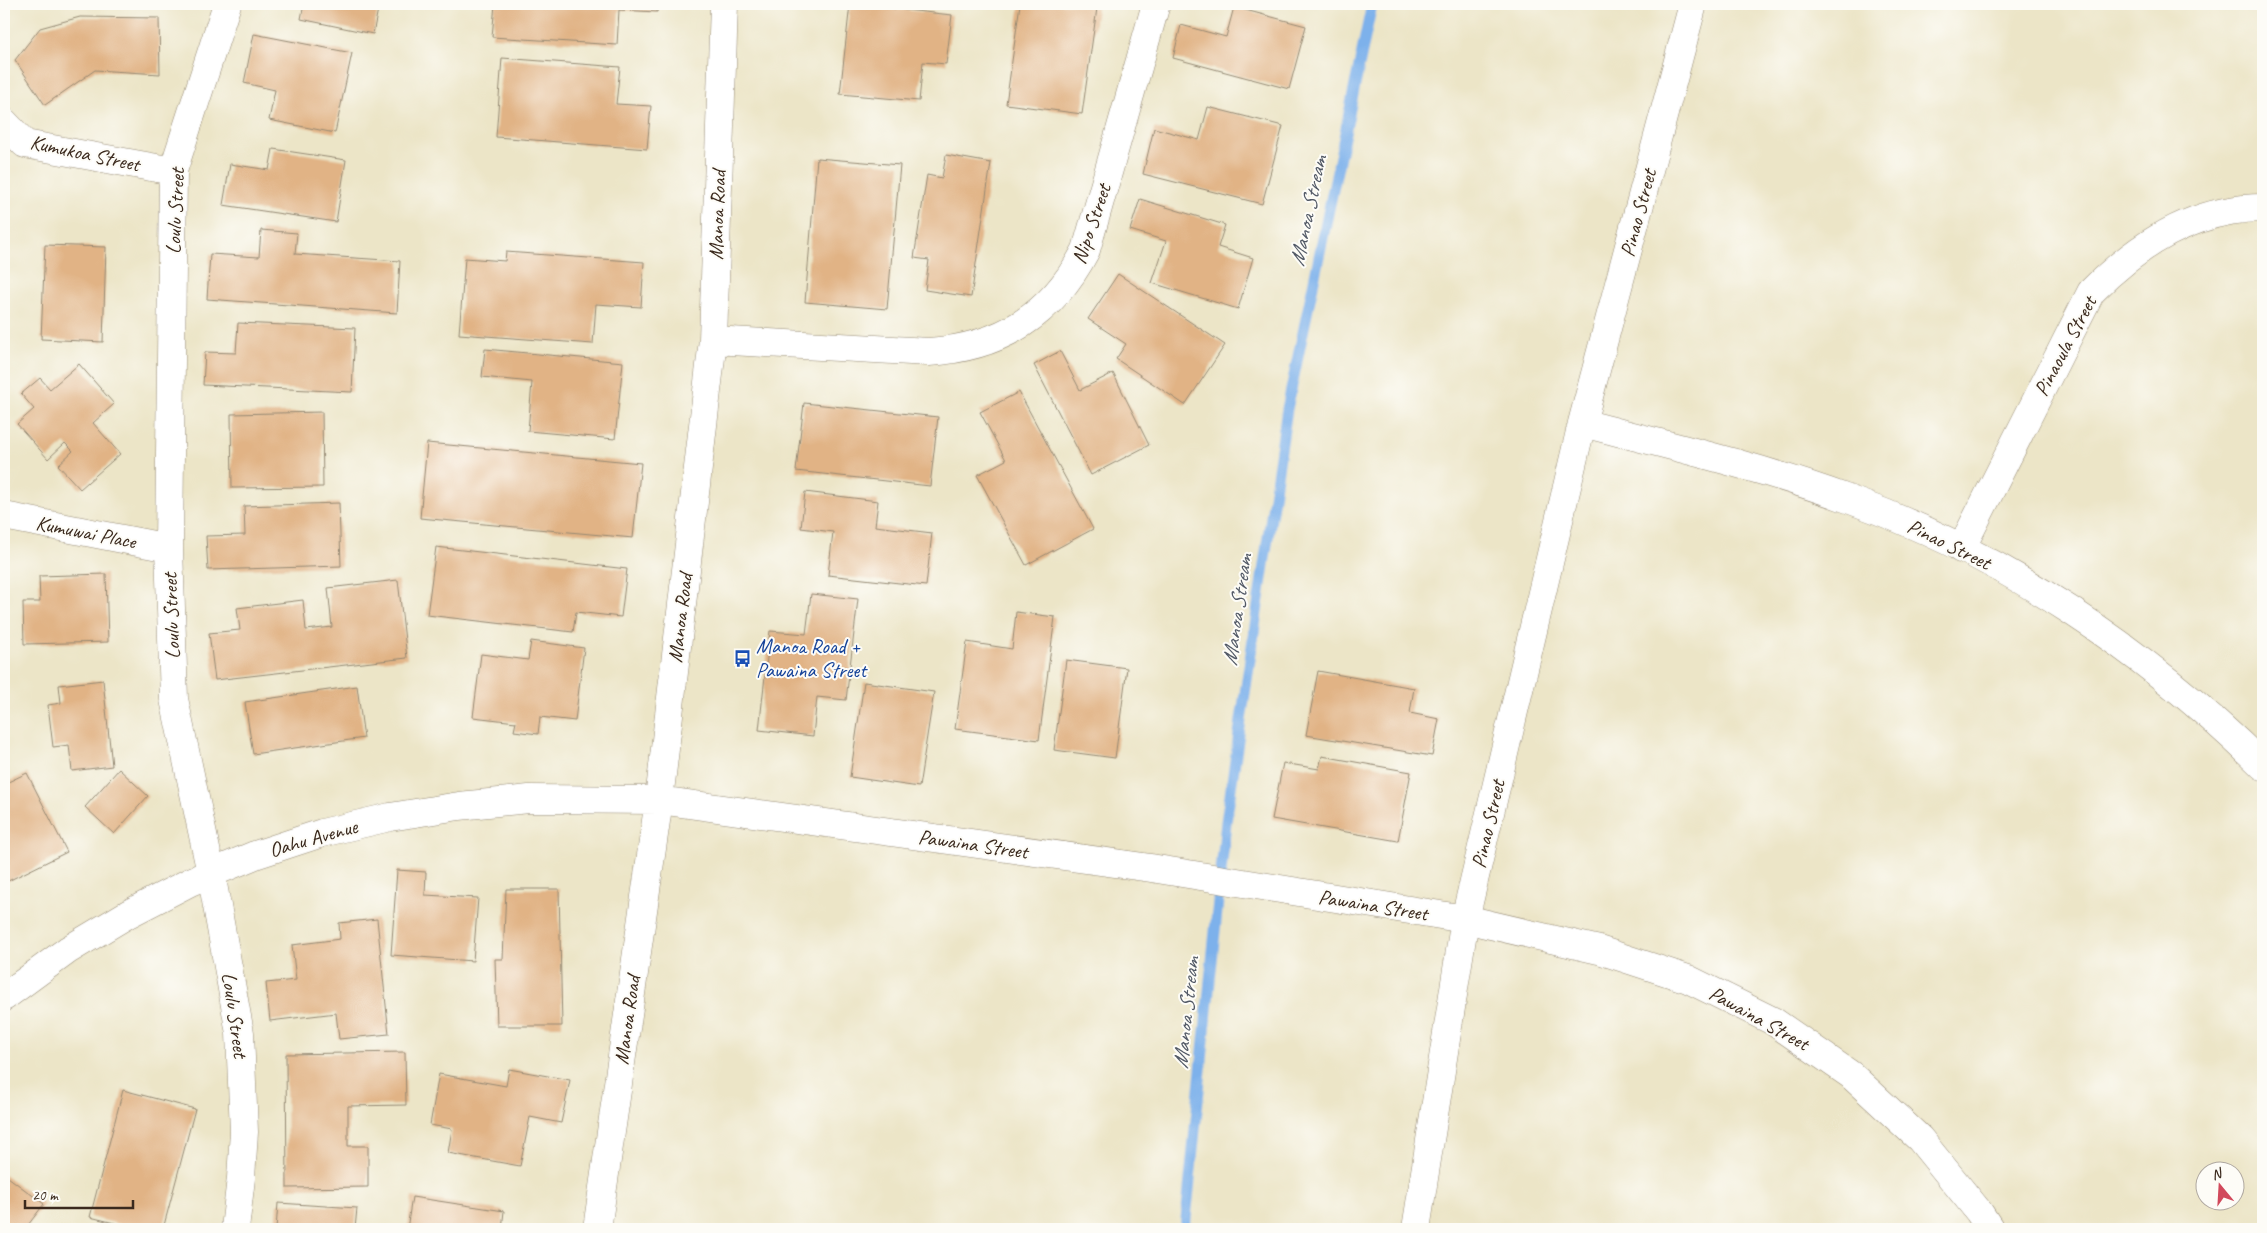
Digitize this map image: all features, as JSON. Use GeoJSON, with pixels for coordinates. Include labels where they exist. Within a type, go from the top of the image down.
{"type":"FeatureCollection","features":[{"type":"Feature","properties":{"kind":"street","name":"Loulu Street"},"geometry":{"type":"LineString","coordinates":[[227,4],[173,171],[169,548],[174,700],[211,873],[240,1033],[244,1083],[244,1132],[235,1229]]}},
{"type":"Feature","properties":{"kind":"street","name":"Manoa Road"},"geometry":{"type":"LineString","coordinates":[[598,1229],[659,800],[713,340],[724,4]]}},
{"type":"Feature","properties":{"kind":"street","name":"Nipo Street"},"geometry":{"type":"LineString","coordinates":[[713,340],[929,352],[954,350],[978,345],[1001,336],[1023,324],[1060,292],[1086,250],[1156,4]]}},
{"type":"Feature","properties":{"kind":"street","name":"Pinao Street"},"geometry":{"type":"LineString","coordinates":[[1416,1229],[1465,919],[1582,422],[1694,4]]}},
{"type":"Feature","properties":{"kind":"street","name":"Kumukoa Street"},"geometry":{"type":"LineString","coordinates":[[4,122],[25,144],[173,171]]}},
{"type":"Feature","properties":{"kind":"street","name":"Pinaoula Street"},"geometry":{"type":"LineString","coordinates":[[1961,549],[2091,292],[2137,250],[2164,233],[2193,221],[2224,212],[2263,208]]}},
{"type":"Feature","properties":{"kind":"street","name":"Pinao Street"},"geometry":{"type":"LineString","coordinates":[[1582,422],[1786,478],[1849,499],[1918,528],[1961,549],[2051,598],[2113,639],[2173,684],[2230,733],[2263,766]]}},
{"type":"Feature","properties":{"kind":"street","name":"Kumuwai Place"},"geometry":{"type":"LineString","coordinates":[[4,516],[169,548]]}},
{"type":"Feature","properties":{"kind":"street","name":"Oahu Avenue"},"geometry":{"type":"LineString","coordinates":[[4,997],[68,950],[128,914],[211,873],[255,855],[322,833],[390,817],[442,808],[529,799],[659,800]]}},
{"type":"Feature","properties":{"kind":"street","name":"Pawaina Street"},"geometry":{"type":"LineString","coordinates":[[659,800],[1150,868],[1264,888],[1465,919],[1599,950],[1688,979],[1773,1022],[1851,1075],[1920,1139],[1979,1212],[1990,1229]]}},
{"type":"Feature","properties":{"kind":"building"},"geometry":{"type":"Polygon","coordinates":[[[304,4],[379,4],[373,34],[301,19],[304,4]]]}},
{"type":"Feature","properties":{"kind":"building"},"geometry":{"type":"Polygon","coordinates":[[[495,4],[658,4],[657,12],[619,10],[617,45],[492,37],[495,4]]]}},
{"type":"Feature","properties":{"kind":"building"},"geometry":{"type":"Polygon","coordinates":[[[850,4],[952,15],[946,64],[923,62],[919,101],[840,94],[850,4]]]}},
{"type":"Feature","properties":{"kind":"building"},"geometry":{"type":"Polygon","coordinates":[[[1020,4],[1071,4],[1097,8],[1082,114],[1006,104],[1020,4]]]}},
{"type":"Feature","properties":{"kind":"building"},"geometry":{"type":"Polygon","coordinates":[[[1234,7],[1306,26],[1289,89],[1173,58],[1181,25],[1226,37],[1234,7]]]}},
{"type":"Feature","properties":{"kind":"building"},"geometry":{"type":"Polygon","coordinates":[[[80,17],[159,18],[160,74],[95,70],[45,105],[15,60],[40,28],[80,17]]]}},
{"type":"Feature","properties":{"kind":"building"},"geometry":{"type":"Polygon","coordinates":[[[254,34],[352,53],[335,133],[269,120],[275,90],[244,83],[254,34]]]}},
{"type":"Feature","properties":{"kind":"building"},"geometry":{"type":"Polygon","coordinates":[[[502,58],[620,67],[616,104],[651,106],[647,149],[496,137],[502,58]]]}},
{"type":"Feature","properties":{"kind":"building"},"geometry":{"type":"Polygon","coordinates":[[[1208,107],[1283,126],[1262,204],[1143,174],[1154,128],[1199,140],[1208,107]]]}},
{"type":"Feature","properties":{"kind":"building"},"geometry":{"type":"Polygon","coordinates":[[[273,149],[346,160],[336,222],[223,205],[230,164],[269,170],[273,149]]]}},
{"type":"Feature","properties":{"kind":"building"},"geometry":{"type":"Polygon","coordinates":[[[946,155],[991,163],[971,297],[925,290],[929,260],[914,258],[927,175],[942,178],[946,155]]]}},
{"type":"Feature","properties":{"kind":"building"},"geometry":{"type":"Polygon","coordinates":[[[817,158],[900,165],[887,309],[805,302],[817,158]]]}},
{"type":"Feature","properties":{"kind":"building"},"geometry":{"type":"Polygon","coordinates":[[[1140,199],[1225,225],[1218,247],[1253,258],[1238,309],[1152,283],[1166,241],[1130,230],[1140,199]]]}},
{"type":"Feature","properties":{"kind":"building"},"geometry":{"type":"Polygon","coordinates":[[[261,230],[297,233],[295,254],[400,261],[397,313],[207,299],[210,254],[259,257],[261,230]]]}},
{"type":"Feature","properties":{"kind":"building"},"geometry":{"type":"Polygon","coordinates":[[[45,245],[106,247],[103,342],[41,339],[45,245]]]}},
{"type":"Feature","properties":{"kind":"building"},"geometry":{"type":"Polygon","coordinates":[[[506,252],[644,262],[641,307],[596,304],[593,344],[459,334],[465,258],[505,261],[506,252]]]}},
{"type":"Feature","properties":{"kind":"building"},"geometry":{"type":"Polygon","coordinates":[[[1118,274],[1225,345],[1185,405],[1116,359],[1126,344],[1088,319],[1118,274]]]}},
{"type":"Feature","properties":{"kind":"building"},"geometry":{"type":"Polygon","coordinates":[[[238,323],[355,328],[352,392],[203,385],[205,352],[236,353],[238,323]]]}},
{"type":"Feature","properties":{"kind":"building"},"geometry":{"type":"Polygon","coordinates":[[[485,349],[623,362],[615,439],[528,431],[532,382],[482,377],[485,349]]]}},
{"type":"Feature","properties":{"kind":"building"},"geometry":{"type":"Polygon","coordinates":[[[1060,351],[1080,390],[1113,373],[1149,445],[1091,475],[1034,365],[1060,351]]]}},
{"type":"Feature","properties":{"kind":"building"},"geometry":{"type":"Polygon","coordinates":[[[79,364],[114,404],[93,423],[120,454],[80,489],[58,465],[73,451],[65,443],[48,459],[17,424],[34,409],[21,394],[40,378],[50,389],[79,364]]]}},
{"type":"Feature","properties":{"kind":"building"},"geometry":{"type":"Polygon","coordinates":[[[1019,392],[1093,529],[1026,565],[977,475],[1006,460],[980,412],[1019,392]]]}},
{"type":"Feature","properties":{"kind":"building"},"geometry":{"type":"Polygon","coordinates":[[[804,403],[938,417],[930,486],[796,471],[804,403]]]}},
{"type":"Feature","properties":{"kind":"building"},"geometry":{"type":"Polygon","coordinates":[[[322,412],[323,487],[232,488],[231,414],[322,412]]]}},
{"type":"Feature","properties":{"kind":"building"},"geometry":{"type":"Polygon","coordinates":[[[427,443],[641,463],[633,538],[420,518],[427,443]]]}},
{"type":"Feature","properties":{"kind":"building"},"geometry":{"type":"Polygon","coordinates":[[[805,492],[878,501],[875,526],[932,533],[926,586],[828,575],[833,532],[801,528],[805,492]]]}},
{"type":"Feature","properties":{"kind":"building"},"geometry":{"type":"Polygon","coordinates":[[[339,503],[341,566],[208,570],[206,536],[245,535],[244,506],[339,503]]]}},
{"type":"Feature","properties":{"kind":"building"},"geometry":{"type":"Polygon","coordinates":[[[436,547],[627,569],[621,617],[576,612],[573,632],[427,615],[436,547]]]}},
{"type":"Feature","properties":{"kind":"building"},"geometry":{"type":"Polygon","coordinates":[[[106,574],[108,642],[24,644],[23,602],[40,602],[39,576],[106,574]]]}},
{"type":"Feature","properties":{"kind":"building"},"geometry":{"type":"Polygon","coordinates":[[[398,580],[407,658],[215,680],[209,633],[240,630],[237,608],[303,600],[306,630],[332,627],[328,588],[398,580]]]}},
{"type":"Feature","properties":{"kind":"building"},"geometry":{"type":"Polygon","coordinates":[[[811,594],[858,599],[846,700],[817,697],[813,736],[759,730],[770,631],[806,634],[811,594]]]}},
{"type":"Feature","properties":{"kind":"building"},"geometry":{"type":"Polygon","coordinates":[[[1016,612],[1055,617],[1039,740],[955,729],[967,642],[1012,649],[1016,612]]]}},
{"type":"Feature","properties":{"kind":"building"},"geometry":{"type":"Polygon","coordinates":[[[531,641],[584,648],[575,721],[540,717],[538,734],[514,731],[516,722],[473,717],[481,654],[528,660],[531,641]]]}},
{"type":"Feature","properties":{"kind":"building"},"geometry":{"type":"Polygon","coordinates":[[[1066,660],[1127,668],[1115,758],[1054,750],[1066,660]]]}},
{"type":"Feature","properties":{"kind":"building"},"geometry":{"type":"Polygon","coordinates":[[[1318,671],[1414,688],[1410,713],[1439,719],[1432,756],[1306,735],[1318,671]]]}},
{"type":"Feature","properties":{"kind":"building"},"geometry":{"type":"Polygon","coordinates":[[[103,680],[112,766],[72,771],[69,745],[53,747],[48,705],[61,703],[59,685],[103,680]]]}},
{"type":"Feature","properties":{"kind":"building"},"geometry":{"type":"Polygon","coordinates":[[[864,682],[934,692],[919,787],[850,777],[864,682]]]}},
{"type":"Feature","properties":{"kind":"building"},"geometry":{"type":"Polygon","coordinates":[[[357,686],[364,738],[253,754],[245,702],[357,686]]]}},
{"type":"Feature","properties":{"kind":"building"},"geometry":{"type":"Polygon","coordinates":[[[1322,756],[1411,772],[1398,841],[1272,819],[1283,763],[1319,769],[1322,756]]]}},
{"type":"Feature","properties":{"kind":"building"},"geometry":{"type":"Polygon","coordinates":[[[119,769],[148,796],[114,834],[85,807],[119,769]]]}},
{"type":"Feature","properties":{"kind":"building"},"geometry":{"type":"Polygon","coordinates":[[[27,773],[67,852],[4,883],[4,784],[27,773]]]}},
{"type":"Feature","properties":{"kind":"building"},"geometry":{"type":"Polygon","coordinates":[[[397,870],[426,872],[425,895],[478,898],[473,961],[391,955],[397,870]]]}},
{"type":"Feature","properties":{"kind":"building"},"geometry":{"type":"Polygon","coordinates":[[[506,889],[559,889],[562,1026],[497,1026],[495,959],[503,959],[506,889]]]}},
{"type":"Feature","properties":{"kind":"building"},"geometry":{"type":"Polygon","coordinates":[[[377,919],[389,1034],[339,1039],[336,1013],[270,1021],[266,983],[296,980],[292,945],[340,939],[339,923],[377,919]]]}},
{"type":"Feature","properties":{"kind":"building"},"geometry":{"type":"Polygon","coordinates":[[[405,1052],[406,1105],[348,1106],[348,1146],[368,1146],[368,1187],[287,1188],[286,1054],[405,1052]]]}},
{"type":"Feature","properties":{"kind":"building"},"geometry":{"type":"Polygon","coordinates":[[[509,1069],[570,1080],[561,1123],[530,1117],[520,1166],[448,1153],[452,1129],[430,1125],[439,1074],[506,1086],[509,1069]]]}},
{"type":"Feature","properties":{"kind":"building"},"geometry":{"type":"Polygon","coordinates":[[[123,1090],[195,1109],[163,1229],[139,1229],[90,1217],[123,1090]]]}},
{"type":"Feature","properties":{"kind":"building"},"geometry":{"type":"Polygon","coordinates":[[[4,1174],[44,1204],[25,1229],[4,1229],[4,1174]]]}},
{"type":"Feature","properties":{"kind":"building"},"geometry":{"type":"Polygon","coordinates":[[[412,1197],[504,1211],[502,1229],[407,1229],[412,1197]]]}},
{"type":"Feature","properties":{"kind":"building"},"geometry":{"type":"Polygon","coordinates":[[[278,1203],[357,1208],[355,1229],[276,1229],[278,1203]]]}},
{"type":"Feature","properties":{"kind":"waterway","name":"Manoa Stream"},"geometry":{"type":"LineString","coordinates":[[1185,1229],[1226,822],[1287,409],[1372,4]]}},
{"type":"Feature","properties":{"kind":"place","name":"Manoa Road + Pawaina Street"},"geometry":{"type":"Point","coordinates":[742,658]}}]}
